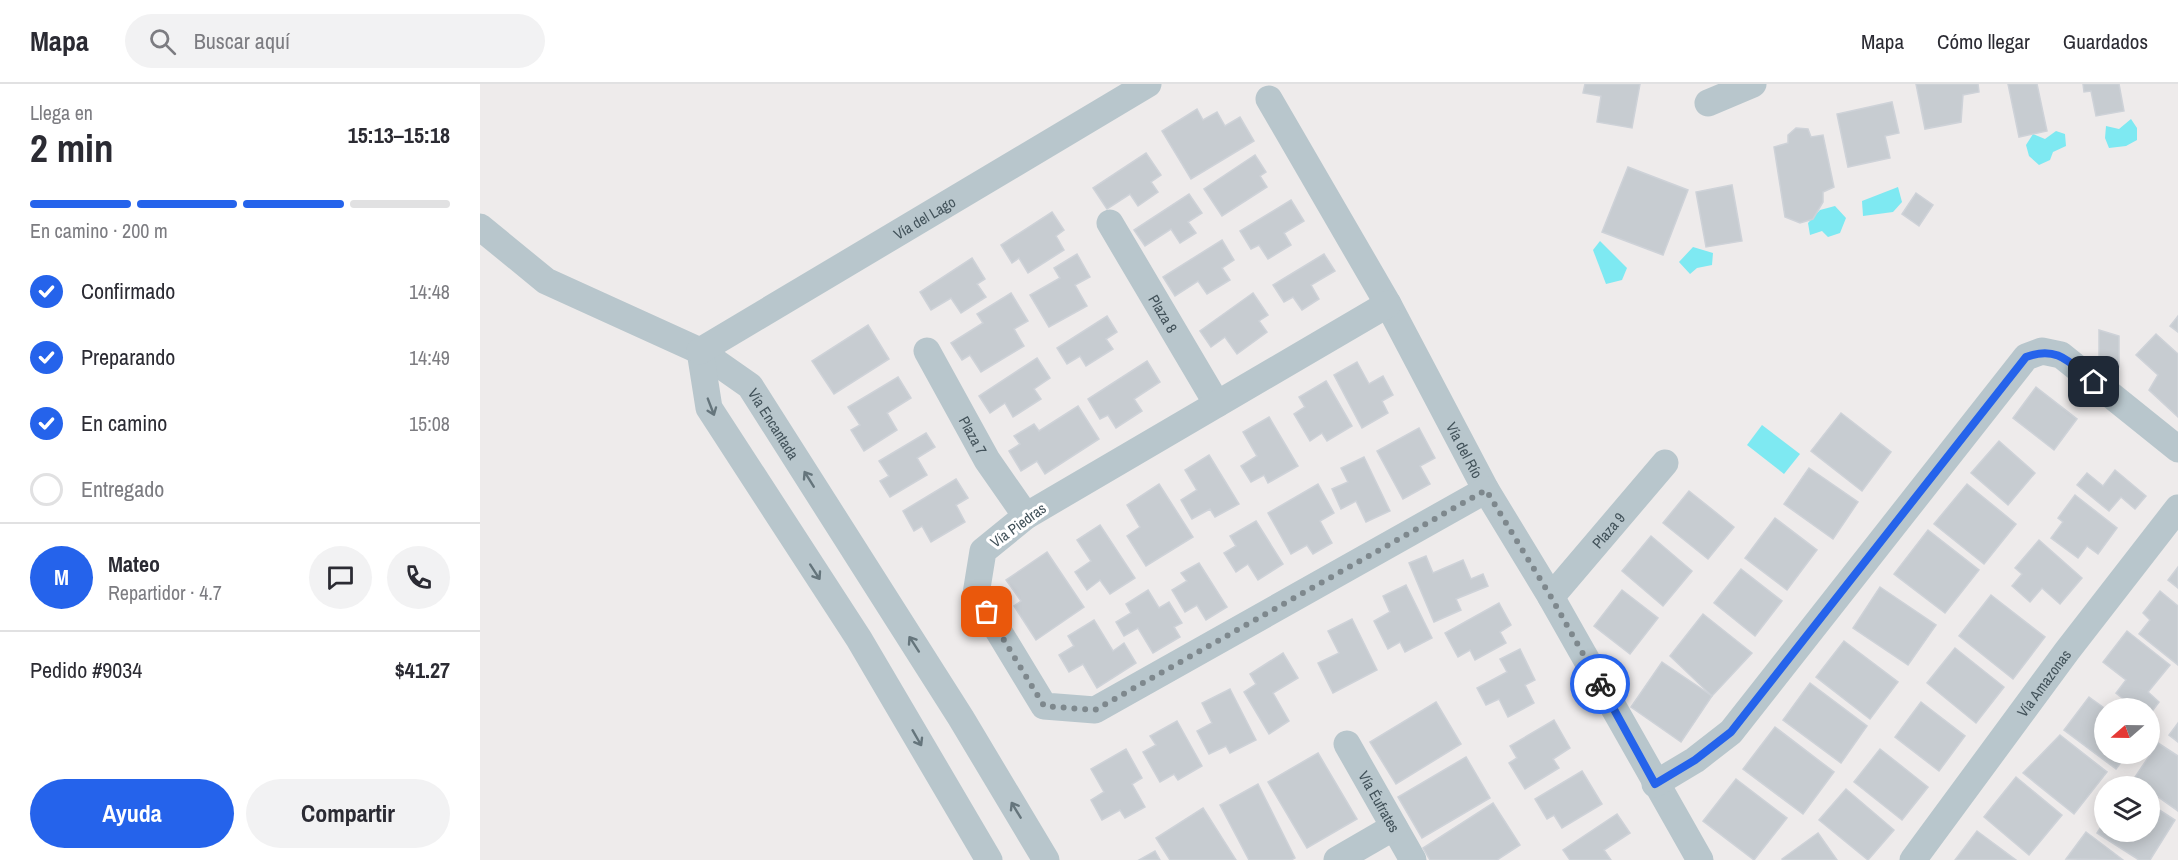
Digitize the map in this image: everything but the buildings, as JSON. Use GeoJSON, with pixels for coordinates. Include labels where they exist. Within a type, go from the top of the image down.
{"type":"FeatureCollection","features":[{"type":"Feature","properties":{"kind":"street","name":"Vía del Lago"},"geometry":{"type":"LineString","coordinates":[[700,351],[1148,84]]}},
{"type":"Feature","properties":{"kind":"street"},"geometry":{"type":"LineString","coordinates":[[1708,102],[1753,84]]}},
{"type":"Feature","properties":{"kind":"street","name":"Vía del Río"},"geometry":{"type":"LineString","coordinates":[[1269,99],[1388,304],[1486,490],[1551,597],[1700,860]]}},
{"type":"Feature","properties":{"kind":"street","name":"Plaza 8"},"geometry":{"type":"LineString","coordinates":[[1110,223],[1217,404]]}},
{"type":"Feature","properties":{"kind":"street","name":"Vía Encantada"},"geometry":{"type":"LineString","coordinates":[[480,226],[546,281],[700,351],[750,386],[961,718],[1046,860]]}},
{"type":"Feature","properties":{"kind":"street","name":"Vía Piedras"},"geometry":{"type":"LineString","coordinates":[[1388,304],[1026,516],[983,551],[976,594],[1044,706],[1095,710],[1486,490]]}},
{"type":"Feature","properties":{"kind":"street"},"geometry":{"type":"LineString","coordinates":[[700,351],[709,408],[859,639],[988,860]]}},
{"type":"Feature","properties":{"kind":"street","name":"Plaza 7"},"geometry":{"type":"LineString","coordinates":[[927,351],[987,460],[1026,516]]}},
{"type":"Feature","properties":{"kind":"street"},"geometry":{"type":"LineString","coordinates":[[1655,784],[1695,760],[1731,732],[2026,357],[2042,351],[2061,355],[2178,450]]}},
{"type":"Feature","properties":{"kind":"street","name":"Plaza 9"},"geometry":{"type":"LineString","coordinates":[[1551,597],[1665,463]]}},
{"type":"Feature","properties":{"kind":"street","name":"Vía Amazonas"},"geometry":{"type":"LineString","coordinates":[[1913,860],[2067,651],[2178,508]]}},
{"type":"Feature","properties":{"kind":"street","name":"Vía Éufrates"},"geometry":{"type":"LineString","coordinates":[[1347,744],[1413,860]]}},
{"type":"Feature","properties":{"kind":"street"},"geometry":{"type":"LineString","coordinates":[[1337,860],[1394,828]]}},
{"type":"Feature","properties":{"kind":"water"},"geometry":{"type":"Polygon","coordinates":[[[2131,119],[2137,128],[2137,140],[2126,146],[2109,148],[2105,138],[2106,126],[2119,129],[2131,119]]]}},
{"type":"Feature","properties":{"kind":"water"},"geometry":{"type":"Polygon","coordinates":[[[2056,131],[2065,134],[2066,146],[2053,152],[2050,160],[2039,165],[2029,156],[2026,145],[2033,134],[2045,139],[2056,131]]]}},
{"type":"Feature","properties":{"kind":"water"},"geometry":{"type":"Polygon","coordinates":[[[1898,187],[1902,202],[1893,212],[1863,216],[1862,201],[1898,187]]]}},
{"type":"Feature","properties":{"kind":"water"},"geometry":{"type":"Polygon","coordinates":[[[1835,206],[1846,218],[1840,233],[1828,237],[1822,231],[1810,235],[1808,223],[1820,210],[1835,206]]]}},
{"type":"Feature","properties":{"kind":"water"},"geometry":{"type":"Polygon","coordinates":[[[1600,241],[1627,268],[1622,280],[1606,284],[1593,250],[1600,241]]]}},
{"type":"Feature","properties":{"kind":"water"},"geometry":{"type":"Polygon","coordinates":[[[1693,247],[1713,253],[1712,265],[1697,268],[1690,274],[1679,262],[1693,247]]]}},
{"type":"Feature","properties":{"kind":"water"},"geometry":{"type":"Polygon","coordinates":[[[1762,425],[1800,454],[1784,474],[1747,445],[1762,425]]]}},
{"type":"Feature","properties":{"kind":"way so far"},"geometry":{"type":"LineString","coordinates":[[987,612],[1044,706],[1095,710],[1486,490],[1551,597],[1600,684]]}},
{"type":"Feature","properties":{"kind":"route"},"geometry":{"type":"LineString","coordinates":[[1600,684],[1655,784],[1695,760],[1731,732],[2026,357],[2042,351],[2061,355],[2094,382]]}}]}
